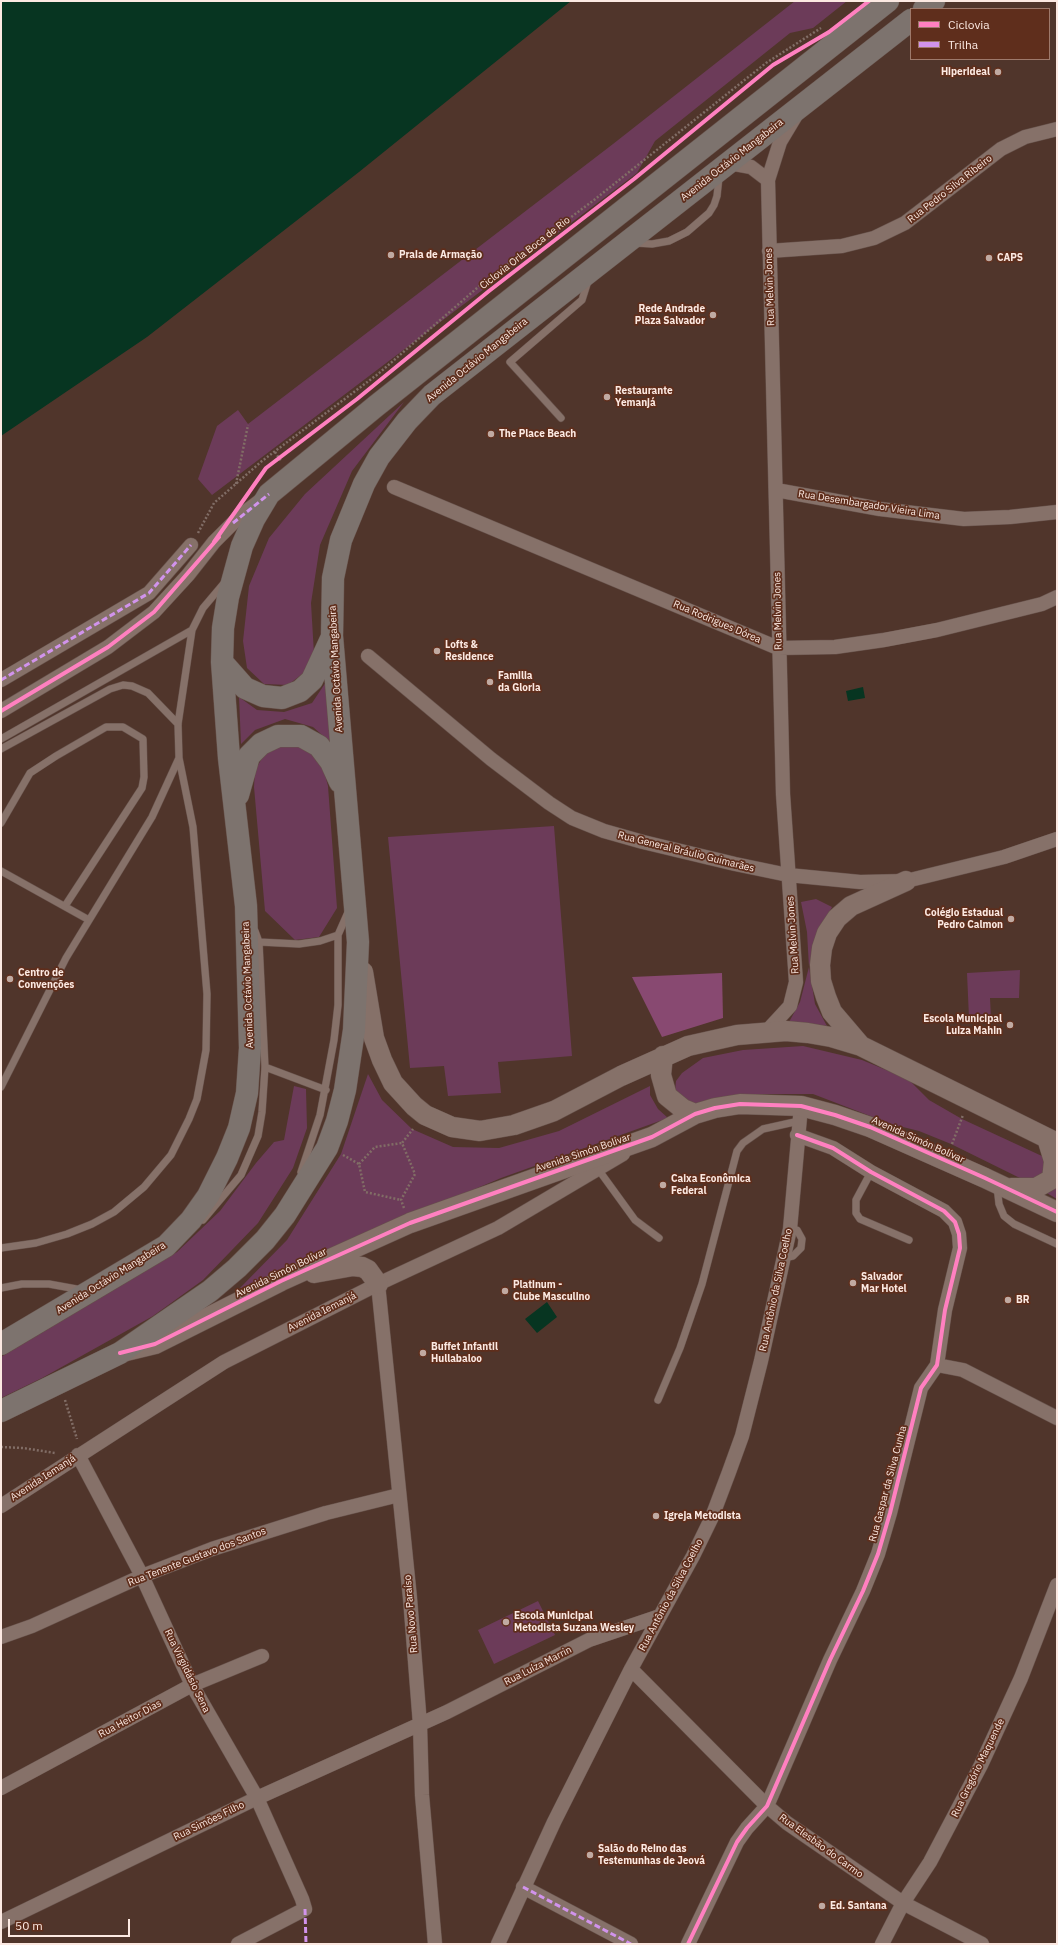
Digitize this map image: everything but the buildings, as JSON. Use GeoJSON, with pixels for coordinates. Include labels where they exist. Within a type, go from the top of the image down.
{"type":"FeatureCollection","features":[{"type":"Feature","properties":{"kind":"main road","name":"Avenida Octávio Mangabeira"},"geometry":{"type":"LineString","coordinates":[[1,1344],[166,1246],[191,1220],[208,1196],[227,1158],[239,1128],[245,1100],[250,1048],[246,906],[229,758],[222,662],[223,628],[234,571],[242,546],[254,519],[269,494],[382,401],[888,1]]}},
{"type":"Feature","properties":{"kind":"main road"},"geometry":{"type":"LineString","coordinates":[[925,8],[934,1]]}},
{"type":"Feature","properties":{"kind":"main road","name":"Avenida Octávio Mangabeira"},"geometry":{"type":"LineString","coordinates":[[1,1411],[120,1353],[210,1291],[238,1268],[265,1240],[285,1215],[327,1148],[337,1122],[345,1090],[354,1030],[348,938],[354,899],[332,636],[333,578],[341,540],[364,484],[379,457],[407,421],[432,395],[910,21]]}},
{"type":"Feature","properties":{"kind":"main road"},"geometry":{"type":"LineString","coordinates":[[222,662],[245,688],[263,696],[282,698],[300,691],[312,680],[332,636]]}},
{"type":"Feature","properties":{"kind":"main road"},"geometry":{"type":"LineString","coordinates":[[235,808],[249,756],[260,744],[278,736],[301,736],[319,746],[331,762],[345,794]]}},
{"type":"Feature","properties":{"kind":"street","name":"Rua Melvin Jones"},"geometry":{"type":"LineString","coordinates":[[766,1032],[790,1006],[794,991],[796,969],[783,794],[778,648],[776,490],[768,180],[780,142],[790,123],[808,101]]}},
{"type":"Feature","properties":{"kind":"street","name":"Rua Pedro Silva Ribeiro"},"geometry":{"type":"LineString","coordinates":[[769,251],[842,246],[874,238],[905,223],[1001,149],[1025,137],[1057,129]]}},
{"type":"Feature","properties":{"kind":"street"},"geometry":{"type":"LineString","coordinates":[[725,166],[752,168],[768,180]]}},
{"type":"Feature","properties":{"kind":"street","name":"Rua Rodrigues Dórea"},"geometry":{"type":"LineString","coordinates":[[394,487],[778,648],[835,647],[884,640],[937,630],[1042,604],[1057,598]]}},
{"type":"Feature","properties":{"kind":"street","name":"Rua Desembargador Vieira Lima"},"geometry":{"type":"LineString","coordinates":[[776,490],[880,508],[964,519],[1010,517],[1057,512]]}},
{"type":"Feature","properties":{"kind":"street"},"geometry":{"type":"LineString","coordinates":[[1,711],[108,647],[154,612],[188,575],[214,542],[241,515],[269,494]]}},
{"type":"Feature","properties":{"kind":"street"},"geometry":{"type":"LineString","coordinates":[[1,680],[148,593],[191,544]]}},
{"type":"Feature","properties":{"kind":"street","name":"Rua General Bráulio Guimarães"},"geometry":{"type":"LineString","coordinates":[[368,656],[491,759],[549,803],[572,818],[604,831],[643,842],[788,875],[860,882],[906,881],[1004,857],[1057,839]]}},
{"type":"Feature","properties":{"kind":"street"},"geometry":{"type":"LineString","coordinates":[[860,1046],[832,1012],[826,997],[821,981],[820,965],[822,948],[827,933],[837,918],[851,906],[906,881]]}},
{"type":"Feature","properties":{"kind":"street"},"geometry":{"type":"LineString","coordinates":[[348,938],[382,1060],[393,1082],[403,1095],[425,1115],[440,1122],[466,1130],[487,1130],[514,1125],[554,1111],[663,1056],[688,1046],[711,1040],[766,1032],[808,1032],[860,1046],[1052,1140],[1054,1161],[1052,1179],[1036,1188],[1002,1186]]}},
{"type":"Feature","properties":{"kind":"street"},"geometry":{"type":"LineString","coordinates":[[663,1056],[661,1076],[667,1096],[683,1109],[695,1114]]}},
{"type":"Feature","properties":{"kind":"street","name":"Avenida Simón Bolívar"},"geometry":{"type":"LineString","coordinates":[[120,1353],[154,1344],[281,1281],[410,1223],[652,1137],[695,1114],[715,1108],[740,1104],[800,1114],[835,1114],[870,1127],[1057,1212]]}},
{"type":"Feature","properties":{"kind":"street","name":"Rua Antônio da Silva Coelho"},"geometry":{"type":"LineString","coordinates":[[498,1944],[523,1887],[631,1669],[694,1556],[730,1472],[742,1436],[761,1361],[790,1228],[800,1114]]}},
{"type":"Feature","properties":{"kind":"street","name":"Rua Gaspar da Silva Cunha"},"geometry":{"type":"LineString","coordinates":[[688,1944],[737,1842],[756,1816],[767,1806],[875,1560],[890,1513],[921,1388],[937,1365],[945,1310],[960,1248],[959,1234],[955,1222],[944,1211],[871,1172],[833,1148],[797,1135]]}},
{"type":"Feature","properties":{"kind":"street","name":"Avenida Iemanjá"},"geometry":{"type":"LineString","coordinates":[[1,1506],[75,1450],[224,1362],[378,1284],[498,1228],[652,1137]]}},
{"type":"Feature","properties":{"kind":"street"},"geometry":{"type":"LineString","coordinates":[[281,1281],[353,1266],[368,1270],[378,1284]]}},
{"type":"Feature","properties":{"kind":"street","name":"Rua Novo Paraíso"},"geometry":{"type":"LineString","coordinates":[[378,1284],[410,1598],[420,1725],[422,1795],[435,1944]]}},
{"type":"Feature","properties":{"kind":"street"},"geometry":{"type":"LineString","coordinates":[[937,1365],[963,1370],[1057,1418]]}},
{"type":"Feature","properties":{"kind":"street","name":"Rua Virgildásio Sena"},"geometry":{"type":"LineString","coordinates":[[75,1450],[142,1576],[192,1685],[257,1798],[305,1909],[238,1944]]}},
{"type":"Feature","properties":{"kind":"street","name":"Rua Tenente Gustavo dos Santos"},"geometry":{"type":"LineString","coordinates":[[1,1637],[32,1626],[142,1576],[270,1529],[399,1495]]}},
{"type":"Feature","properties":{"kind":"street","name":"Rua Gregório Maquende"},"geometry":{"type":"LineString","coordinates":[[882,1944],[903,1903],[930,1862],[981,1765],[1021,1678],[1057,1585]]}},
{"type":"Feature","properties":{"kind":"street","name":"Rua Luíza Marrin"},"geometry":{"type":"LineString","coordinates":[[420,1725],[589,1640],[660,1616]]}},
{"type":"Feature","properties":{"kind":"street","name":"Rua Heitor Dias"},"geometry":{"type":"LineString","coordinates":[[1,1788],[192,1685],[262,1656]]}},
{"type":"Feature","properties":{"kind":"street","name":"Rua Elesbão do Carmo"},"geometry":{"type":"LineString","coordinates":[[631,1669],[767,1806],[787,1824],[903,1903],[982,1944]]}},
{"type":"Feature","properties":{"kind":"street","name":"Rua Simões Filho"},"geometry":{"type":"LineString","coordinates":[[1,1922],[257,1798],[420,1725]]}},
{"type":"Feature","properties":{"kind":"street"},"geometry":{"type":"LineString","coordinates":[[523,1887],[631,1944]]}},
{"type":"Feature","properties":{"kind":"lane"},"geometry":{"type":"LineString","coordinates":[[627,242],[652,244],[669,241],[687,232],[709,213],[714,205],[725,166]]}},
{"type":"Feature","properties":{"kind":"lane"},"geometry":{"type":"LineString","coordinates":[[561,418],[510,362],[582,300],[591,269]]}},
{"type":"Feature","properties":{"kind":"lane"},"geometry":{"type":"LineString","coordinates":[[1,1248],[36,1243],[67,1234],[92,1224],[114,1212],[144,1187],[171,1155],[190,1120],[197,1099],[206,1050],[207,994],[193,826],[179,758],[178,724],[192,630],[206,604],[234,571]]}},
{"type":"Feature","properties":{"kind":"lane"},"geometry":{"type":"LineString","coordinates":[[1,739],[192,630]]}},
{"type":"Feature","properties":{"kind":"lane"},"geometry":{"type":"LineString","coordinates":[[1,749],[110,689],[123,685],[132,686],[148,693],[178,724]]}},
{"type":"Feature","properties":{"kind":"lane"},"geometry":{"type":"LineString","coordinates":[[1,823],[30,773],[62,753],[106,727],[123,727],[142,739],[145,760],[142,788],[65,906]]}},
{"type":"Feature","properties":{"kind":"lane"},"geometry":{"type":"LineString","coordinates":[[1,1087],[66,958],[152,817],[179,758]]}},
{"type":"Feature","properties":{"kind":"lane"},"geometry":{"type":"LineString","coordinates":[[1,871],[89,920]]}},
{"type":"Feature","properties":{"kind":"lane"},"geometry":{"type":"LineString","coordinates":[[166,1246],[190,1232],[206,1217],[241,1175],[258,1136],[262,1112],[265,1067],[259,942],[246,906]]}},
{"type":"Feature","properties":{"kind":"lane"},"geometry":{"type":"LineString","coordinates":[[259,942],[299,944],[348,938],[326,1090],[314,1138],[285,1215]]}},
{"type":"Feature","properties":{"kind":"lane"},"geometry":{"type":"LineString","coordinates":[[265,1067],[326,1090]]}},
{"type":"Feature","properties":{"kind":"lane"},"geometry":{"type":"LineString","coordinates":[[658,1400],[680,1348],[702,1284],[737,1151],[743,1143],[763,1129],[800,1114]]}},
{"type":"Feature","properties":{"kind":"lane"},"geometry":{"type":"LineString","coordinates":[[598,1169],[635,1220],[659,1238]]}},
{"type":"Feature","properties":{"kind":"lane"},"geometry":{"type":"LineString","coordinates":[[871,1172],[856,1200],[856,1213],[860,1218],[909,1240]]}},
{"type":"Feature","properties":{"kind":"lane"},"geometry":{"type":"LineString","coordinates":[[1002,1186],[999,1204],[1004,1216],[1014,1224],[1057,1244]]}},
{"type":"Feature","properties":{"kind":"lane"},"geometry":{"type":"LineString","coordinates":[[1,1288],[22,1284],[49,1284],[92,1291]]}},
{"type":"Feature","properties":{"kind":"path"},"geometry":{"type":"LineString","coordinates":[[191,544],[214,503],[275,452],[378,374],[484,282],[594,200],[766,63],[825,26]]}},
{"type":"Feature","properties":{"kind":"path"},"geometry":{"type":"LineString","coordinates":[[236,484],[248,425]]}},
{"type":"Feature","properties":{"kind":"path"},"geometry":{"type":"LineString","coordinates":[[275,452],[278,458]]}},
{"type":"Feature","properties":{"kind":"path"},"geometry":{"type":"LineString","coordinates":[[272,463],[284,454]]}},
{"type":"Feature","properties":{"kind":"path"},"geometry":{"type":"LineString","coordinates":[[945,1161],[970,1099]]}},
{"type":"Feature","properties":{"kind":"path"},"geometry":{"type":"LineString","coordinates":[[359,1164],[375,1147],[402,1143],[425,1115]]}},
{"type":"Feature","properties":{"kind":"path"},"geometry":{"type":"LineString","coordinates":[[402,1143],[415,1174],[401,1200],[410,1223]]}},
{"type":"Feature","properties":{"kind":"path"},"geometry":{"type":"LineString","coordinates":[[327,1148],[359,1164]]}},
{"type":"Feature","properties":{"kind":"path"},"geometry":{"type":"LineString","coordinates":[[359,1164],[365,1192],[401,1200]]}},
{"type":"Feature","properties":{"kind":"path"},"geometry":{"type":"LineString","coordinates":[[65,1399],[78,1440],[75,1450]]}},
{"type":"Feature","properties":{"kind":"path"},"geometry":{"type":"LineString","coordinates":[[1,1447],[23,1448],[54,1453],[60,1452]]}},
{"type":"Feature","properties":{"kind":"shaded area"},"geometry":{"type":"Polygon","coordinates":[[[1,1],[571,1],[359,172],[147,337],[1,436],[1,1]]]}},
{"type":"Feature","properties":{"kind":"shaded area"},"geometry":{"type":"Polygon","coordinates":[[[795,1],[847,1],[813,28],[790,33],[655,141],[637,173],[212,495],[198,479],[217,426],[238,410],[248,424],[613,144],[795,1]]]}},
{"type":"Feature","properties":{"kind":"shaded area"},"geometry":{"type":"Polygon","coordinates":[[[404,402],[352,471],[320,545],[311,603],[314,654],[306,671],[288,685],[264,684],[247,668],[243,641],[249,586],[269,538],[305,494],[404,402]]]}},
{"type":"Feature","properties":{"kind":"shaded area"},"geometry":{"type":"Polygon","coordinates":[[[326,682],[330,742],[313,727],[285,719],[255,730],[241,744],[239,697],[257,710],[284,712],[312,703],[326,682]]]}},
{"type":"Feature","properties":{"kind":"shaded area"},"geometry":{"type":"Polygon","coordinates":[[[863,687],[865,698],[848,701],[846,691],[863,687]]]}},
{"type":"Feature","properties":{"kind":"shaded area"},"geometry":{"type":"Polygon","coordinates":[[[289,743],[308,750],[323,767],[328,786],[337,908],[319,937],[295,940],[265,911],[254,787],[255,770],[261,760],[273,746],[289,743]]]}},
{"type":"Feature","properties":{"kind":"shaded area"},"geometry":{"type":"Polygon","coordinates":[[[554,826],[572,1056],[498,1062],[501,1093],[448,1096],[444,1066],[410,1068],[388,837],[554,826]]]}},
{"type":"Feature","properties":{"kind":"shaded area"},"geometry":{"type":"Polygon","coordinates":[[[816,899],[832,907],[817,936],[809,967],[807,932],[801,902],[816,899]]]}},
{"type":"Feature","properties":{"kind":"shaded area"},"geometry":{"type":"Polygon","coordinates":[[[809,967],[815,1004],[827,1026],[789,1022],[800,1002],[809,967]]]}},
{"type":"Feature","properties":{"kind":"shaded area"},"geometry":{"type":"Polygon","coordinates":[[[1020,970],[1019,998],[990,998],[991,1018],[969,1018],[967,973],[1020,970]]]}},
{"type":"Feature","properties":{"kind":"shaded area"},"geometry":{"type":"Polygon","coordinates":[[[722,973],[723,1018],[662,1037],[632,977],[722,973]]]}},
{"type":"Feature","properties":{"kind":"shaded area"},"geometry":{"type":"Polygon","coordinates":[[[803,1046],[862,1060],[908,1079],[929,1100],[962,1119],[1057,1163],[1057,1199],[1028,1182],[951,1144],[919,1131],[891,1124],[813,1094],[756,1094],[693,1106],[675,1091],[676,1081],[682,1073],[703,1058],[743,1050],[803,1046]]]}},
{"type":"Feature","properties":{"kind":"shaded area"},"geometry":{"type":"Polygon","coordinates":[[[368,1074],[382,1100],[412,1129],[453,1147],[499,1148],[559,1131],[650,1086],[650,1095],[658,1109],[668,1118],[501,1178],[239,1289],[287,1240],[341,1154],[368,1074]]]}},
{"type":"Feature","properties":{"kind":"shaded area"},"geometry":{"type":"Polygon","coordinates":[[[294,1086],[306,1089],[307,1128],[293,1168],[258,1223],[203,1280],[153,1316],[42,1378],[1,1398],[1,1357],[177,1252],[220,1211],[256,1163],[274,1142],[284,1140],[294,1086]]]}},
{"type":"Feature","properties":{"kind":"shaded area"},"geometry":{"type":"Polygon","coordinates":[[[547,1302],[557,1317],[537,1333],[525,1319],[547,1302]]]}},
{"type":"Feature","properties":{"kind":"shaded area"},"geometry":{"type":"Polygon","coordinates":[[[538,1601],[555,1635],[494,1664],[478,1630],[538,1601]]]}},
{"type":"Feature","properties":{"kind":"marked path"},"geometry":{"type":"LineString","coordinates":[[233,523],[269,494]]}},
{"type":"Feature","properties":{"kind":"marked path"},"geometry":{"type":"LineString","coordinates":[[1,680],[149,593],[191,545]]}},
{"type":"Feature","properties":{"kind":"marked path"},"geometry":{"type":"LineString","coordinates":[[523,1887],[631,1944]]}},
{"type":"Feature","properties":{"kind":"marked path"},"geometry":{"type":"LineString","coordinates":[[305,1909],[306,1944]]}},
{"type":"Feature","properties":{"kind":"cycle path","name":"Ciclovia Orla Boca de Rio"},"geometry":{"type":"LineString","coordinates":[[214,542],[266,468],[357,399],[489,291],[634,179],[773,65],[829,32],[869,1]]}},
{"type":"Feature","properties":{"kind":"cycle path"},"geometry":{"type":"LineString","coordinates":[[1,711],[108,647],[154,612],[219,537]]}},
{"type":"Feature","properties":{"kind":"cycle path"},"geometry":{"type":"LineString","coordinates":[[120,1353],[155,1344],[281,1281],[410,1223],[652,1137],[695,1114],[715,1108],[740,1104],[801,1106],[835,1115],[870,1127],[1057,1212]]}},
{"type":"Feature","properties":{"kind":"cycle path"},"geometry":{"type":"LineString","coordinates":[[688,1944],[737,1842],[747,1828],[767,1806],[878,1554],[890,1513],[921,1388],[937,1365],[945,1310],[960,1248],[959,1234],[955,1222],[944,1211],[871,1172],[833,1148],[797,1135]]}},
{"type":"Feature","properties":{"kind":"place","name":"Hiperideal"},"geometry":{"type":"Point","coordinates":[998,72]}},
{"type":"Feature","properties":{"kind":"place","name":"Praia de Armação"},"geometry":{"type":"Point","coordinates":[391,255]}},
{"type":"Feature","properties":{"kind":"place","name":"CAPS"},"geometry":{"type":"Point","coordinates":[989,258]}},
{"type":"Feature","properties":{"kind":"place","name":"Rede Andrade Plaza Salvador"},"geometry":{"type":"Point","coordinates":[713,315]}},
{"type":"Feature","properties":{"kind":"place","name":"Restaurante Yemanjá"},"geometry":{"type":"Point","coordinates":[607,397]}},
{"type":"Feature","properties":{"kind":"place","name":"The Place Beach"},"geometry":{"type":"Point","coordinates":[491,434]}},
{"type":"Feature","properties":{"kind":"place","name":"Lofts & Residence"},"geometry":{"type":"Point","coordinates":[437,651]}},
{"type":"Feature","properties":{"kind":"place","name":"Familia da Gloria"},"geometry":{"type":"Point","coordinates":[490,682]}},
{"type":"Feature","properties":{"kind":"place","name":"Colégio Estadual Pedro Calmon"},"geometry":{"type":"Point","coordinates":[1011,919]}},
{"type":"Feature","properties":{"kind":"place","name":"Centro de Convenções"},"geometry":{"type":"Point","coordinates":[10,979]}},
{"type":"Feature","properties":{"kind":"place","name":"Escola Municipal Luiza Mahin"},"geometry":{"type":"Point","coordinates":[1010,1025]}},
{"type":"Feature","properties":{"kind":"place","name":"Caixa Econômica Federal"},"geometry":{"type":"Point","coordinates":[663,1185]}},
{"type":"Feature","properties":{"kind":"place","name":"Salvador Mar Hotel"},"geometry":{"type":"Point","coordinates":[853,1283]}},
{"type":"Feature","properties":{"kind":"place","name":"Platinum - Clube Masculino"},"geometry":{"type":"Point","coordinates":[505,1291]}},
{"type":"Feature","properties":{"kind":"place","name":"BR"},"geometry":{"type":"Point","coordinates":[1008,1300]}},
{"type":"Feature","properties":{"kind":"place","name":"Buffet Infantil Hullabaloo"},"geometry":{"type":"Point","coordinates":[423,1353]}},
{"type":"Feature","properties":{"kind":"place","name":"Igreja Metodista"},"geometry":{"type":"Point","coordinates":[656,1516]}},
{"type":"Feature","properties":{"kind":"place","name":"Escola Municipal Metodista Suzana Wesley"},"geometry":{"type":"Point","coordinates":[506,1622]}},
{"type":"Feature","properties":{"kind":"place","name":"Salão do Reino das Testemunhas de Jeová"},"geometry":{"type":"Point","coordinates":[590,1855]}},
{"type":"Feature","properties":{"kind":"place","name":"Ed. Santana"},"geometry":{"type":"Point","coordinates":[822,1906]}}]}
